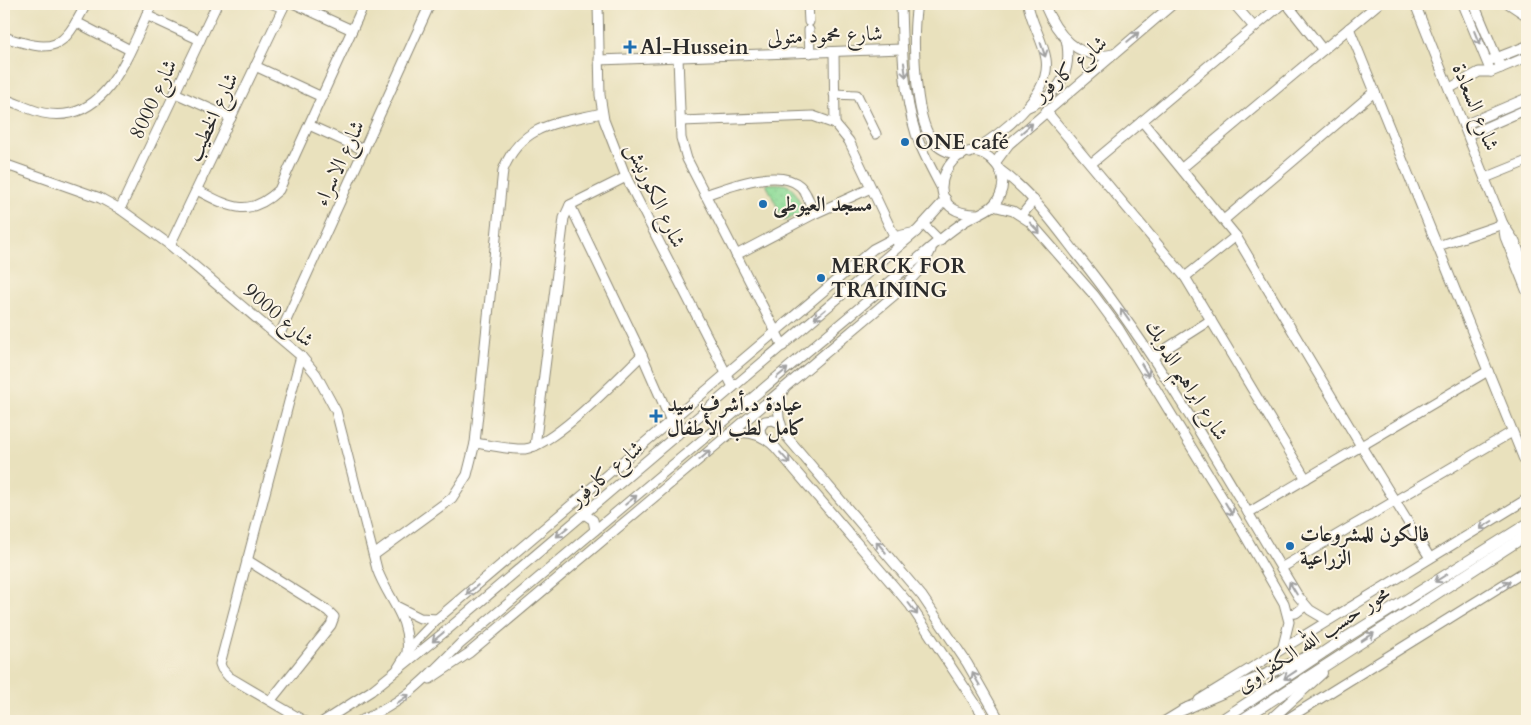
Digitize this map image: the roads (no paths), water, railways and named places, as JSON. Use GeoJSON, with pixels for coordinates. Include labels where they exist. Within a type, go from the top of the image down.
{"type":"FeatureCollection","features":[{"type":"Feature","properties":{"kind":"main road","name":"محور حسب الله الكفراوى"},"geometry":{"type":"LineString","coordinates":[[1220,721],[1339,642],[1527,524]]}},
{"type":"Feature","properties":{"kind":"main road","name":"محور حسب الله الكفراوى"},"geometry":{"type":"LineString","coordinates":[[1240,721],[1527,535]]}},
{"type":"Feature","properties":{"kind":"main road"},"geometry":{"type":"LineString","coordinates":[[1183,710],[1339,642]]}},
{"type":"Feature","properties":{"kind":"main road"},"geometry":{"type":"LineString","coordinates":[[1269,721],[1345,652]]}},
{"type":"Feature","properties":{"kind":"street"},"geometry":{"type":"LineString","coordinates":[[4,37],[28,45],[52,45],[69,35],[86,4]]}},
{"type":"Feature","properties":{"kind":"street"},"geometry":{"type":"LineString","coordinates":[[4,99],[42,113],[56,115],[83,109],[95,102],[114,82],[152,4]]}},
{"type":"Feature","properties":{"kind":"street","name":"شارع 8000"},"geometry":{"type":"LineString","coordinates":[[120,209],[217,4]]}},
{"type":"Feature","properties":{"kind":"street"},"geometry":{"type":"LineString","coordinates":[[274,4],[284,6]]}},
{"type":"Feature","properties":{"kind":"street"},"geometry":{"type":"LineString","coordinates":[[295,4],[352,30]]}},
{"type":"Feature","properties":{"kind":"street"},"geometry":{"type":"LineString","coordinates":[[196,190],[228,206],[241,209],[256,206],[268,200],[279,190],[364,4]]}},
{"type":"Feature","properties":{"kind":"street","name":"شارع الاسراء"},"geometry":{"type":"LineString","coordinates":[[279,336],[430,4]]}},
{"type":"Feature","properties":{"kind":"street","name":"شارع الكورنيش"},"geometry":{"type":"LineString","coordinates":[[598,4],[602,113],[626,177],[734,387]]}},
{"type":"Feature","properties":{"kind":"street"},"geometry":{"type":"LineString","coordinates":[[808,4],[810,53]]}},
{"type":"Feature","properties":{"kind":"street"},"geometry":{"type":"LineString","coordinates":[[901,4],[902,49],[916,136],[946,199],[960,211],[977,214],[993,206],[1002,193],[1002,177],[997,167],[984,155],[951,153],[937,146],[928,134],[916,66],[917,4]]}},
{"type":"Feature","properties":{"kind":"street"},"geometry":{"type":"LineString","coordinates":[[942,188],[942,180],[948,164],[993,137],[1026,108],[1043,86],[1047,68],[1043,49],[1033,27],[1028,4]]}},
{"type":"Feature","properties":{"kind":"street"},"geometry":{"type":"LineString","coordinates":[[1044,4],[1053,22],[1073,46],[1087,54],[1102,56],[1113,54]]}},
{"type":"Feature","properties":{"kind":"street","name":"شارع كارفور"},"geometry":{"type":"LineString","coordinates":[[997,167],[1005,148],[1173,4]]}},
{"type":"Feature","properties":{"kind":"street"},"geometry":{"type":"LineString","coordinates":[[1234,4],[1254,27]]}},
{"type":"Feature","properties":{"kind":"street"},"geometry":{"type":"LineString","coordinates":[[1092,163],[1282,4]]}},
{"type":"Feature","properties":{"kind":"street"},"geometry":{"type":"LineString","coordinates":[[1287,4],[1323,50]]}},
{"type":"Feature","properties":{"kind":"street"},"geometry":{"type":"LineString","coordinates":[[1182,168],[1378,4]]}},
{"type":"Feature","properties":{"kind":"street","name":"شارع السعادة"},"geometry":{"type":"LineString","coordinates":[[1416,4],[1503,224],[1505,237],[1527,292]]}},
{"type":"Feature","properties":{"kind":"street"},"geometry":{"type":"LineString","coordinates":[[1463,4],[1490,72]]}},
{"type":"Feature","properties":{"kind":"street"},"geometry":{"type":"LineString","coordinates":[[1474,4],[1501,68]]}},
{"type":"Feature","properties":{"kind":"street"},"geometry":{"type":"LineString","coordinates":[[1509,4],[1527,16]]}},
{"type":"Feature","properties":{"kind":"street","name":"شارع الخطيب"},"geometry":{"type":"LineString","coordinates":[[170,245],[284,6]]}},
{"type":"Feature","properties":{"kind":"street"},"geometry":{"type":"LineString","coordinates":[[146,15],[200,40]]}},
{"type":"Feature","properties":{"kind":"street"},"geometry":{"type":"LineString","coordinates":[[76,22],[130,50]]}},
{"type":"Feature","properties":{"kind":"street"},"geometry":{"type":"LineString","coordinates":[[1349,28],[1527,467]]}},
{"type":"Feature","properties":{"kind":"street"},"geometry":{"type":"LineString","coordinates":[[1026,108],[1045,100],[1060,84],[1067,64],[1066,38]]}},
{"type":"Feature","properties":{"kind":"street"},"geometry":{"type":"LineString","coordinates":[[1450,88],[1479,72],[1487,63],[1527,46]]}},
{"type":"Feature","properties":{"kind":"street","name":"شارع محمود متولى"},"geometry":{"type":"LineString","coordinates":[[599,60],[902,49]]}},
{"type":"Feature","properties":{"kind":"street"},"geometry":{"type":"LineString","coordinates":[[834,52],[834,124]]}},
{"type":"Feature","properties":{"kind":"street"},"geometry":{"type":"LineString","coordinates":[[678,57],[682,138],[687,159],[783,346]]}},
{"type":"Feature","properties":{"kind":"street"},"geometry":{"type":"LineString","coordinates":[[1479,72],[1490,72],[1527,57]]}},
{"type":"Feature","properties":{"kind":"street"},"geometry":{"type":"LineString","coordinates":[[255,66],[322,97]]}},
{"type":"Feature","properties":{"kind":"street"},"geometry":{"type":"LineString","coordinates":[[1225,219],[1374,92]]}},
{"type":"Feature","properties":{"kind":"street"},"geometry":{"type":"LineString","coordinates":[[175,93],[231,118]]}},
{"type":"Feature","properties":{"kind":"street"},"geometry":{"type":"LineString","coordinates":[[834,94],[857,95],[876,134]]}},
{"type":"Feature","properties":{"kind":"street"},"geometry":{"type":"LineString","coordinates":[[1464,125],[1527,98]]}},
{"type":"Feature","properties":{"kind":"street"},"geometry":{"type":"LineString","coordinates":[[1468,135],[1527,109]]}},
{"type":"Feature","properties":{"kind":"street"},"geometry":{"type":"LineString","coordinates":[[1046,111],[1092,163],[1185,277],[1306,479]]}},
{"type":"Feature","properties":{"kind":"street"},"geometry":{"type":"LineString","coordinates":[[374,555],[452,498],[467,475],[475,443],[503,170],[510,154],[520,140],[534,130],[602,113]]}},
{"type":"Feature","properties":{"kind":"street"},"geometry":{"type":"LineString","coordinates":[[681,121],[813,116],[834,124],[849,141],[899,247]]}},
{"type":"Feature","properties":{"kind":"street"},"geometry":{"type":"LineString","coordinates":[[1142,121],[1225,219],[1360,446],[1430,558]]}},
{"type":"Feature","properties":{"kind":"street"},"geometry":{"type":"LineString","coordinates":[[310,125],[364,150]]}},
{"type":"Feature","properties":{"kind":"street"},"geometry":{"type":"LineString","coordinates":[[993,137],[997,146],[1005,148]]}},
{"type":"Feature","properties":{"kind":"street"},"geometry":{"type":"LineString","coordinates":[[1485,178],[1527,161]]}},
{"type":"Feature","properties":{"kind":"street","name":"شارع 9000"},"geometry":{"type":"LineString","coordinates":[[4,164],[100,198],[120,209],[170,245],[279,336],[301,356],[316,374],[336,411],[382,582],[408,632],[407,652]]}},
{"type":"Feature","properties":{"kind":"street","name":"شارع ابراهيم الدوبك"},"geometry":{"type":"LineString","coordinates":[[997,167],[1034,200],[1117,304],[1153,357],[1280,568],[1305,606],[1327,620]]}},
{"type":"Feature","properties":{"kind":"street"},"geometry":{"type":"LineString","coordinates":[[535,446],[564,218],[570,205],[626,177]]}},
{"type":"Feature","properties":{"kind":"street"},"geometry":{"type":"LineString","coordinates":[[705,194],[754,180],[785,179],[800,186],[805,192],[814,214]]}},
{"type":"Feature","properties":{"kind":"street"},"geometry":{"type":"LineString","coordinates":[[736,254],[814,214],[871,188]]}},
{"type":"Feature","properties":{"kind":"street","name":"شارع كارفور"},"geometry":{"type":"LineString","coordinates":[[324,721],[352,704],[396,672],[597,504],[899,247],[924,225],[946,199]]}},
{"type":"Feature","properties":{"kind":"street"},"geometry":{"type":"LineString","coordinates":[[1022,216],[1034,200]]}},
{"type":"Feature","properties":{"kind":"street"},"geometry":{"type":"LineString","coordinates":[[570,205],[642,355],[677,435]]}},
{"type":"Feature","properties":{"kind":"street","name":"شارع ابراهيم الدوبك"},"geometry":{"type":"LineString","coordinates":[[993,206],[1022,216],[1037,229],[1094,295],[1119,329],[1236,520],[1284,603],[1288,614]]}},
{"type":"Feature","properties":{"kind":"street","name":"شارع كارفور"},"geometry":{"type":"LineString","coordinates":[[360,721],[385,710],[423,683],[460,644],[610,517],[843,321],[940,241],[977,214]]}},
{"type":"Feature","properties":{"kind":"street"},"geometry":{"type":"LineString","coordinates":[[1438,246],[1503,224]]}},
{"type":"Feature","properties":{"kind":"street","name":"شارع السعادة"},"geometry":{"type":"LineString","coordinates":[[1503,224],[1516,242],[1527,271]]}},
{"type":"Feature","properties":{"kind":"street"},"geometry":{"type":"LineString","coordinates":[[924,225],[940,241]]}},
{"type":"Feature","properties":{"kind":"street"},"geometry":{"type":"LineString","coordinates":[[396,672],[407,652],[437,620],[873,249],[894,237],[916,232]]}},
{"type":"Feature","properties":{"kind":"street"},"geometry":{"type":"LineString","coordinates":[[1185,277],[1236,236]]}},
{"type":"Feature","properties":{"kind":"street"},"geometry":{"type":"LineString","coordinates":[[423,683],[469,653],[828,351],[911,280],[928,258],[931,249]]}},
{"type":"Feature","properties":{"kind":"street"},"geometry":{"type":"LineString","coordinates":[[1153,357],[1211,320]]}},
{"type":"Feature","properties":{"kind":"street"},"geometry":{"type":"LineString","coordinates":[[828,351],[843,321]]}},
{"type":"Feature","properties":{"kind":"street"},"geometry":{"type":"LineString","coordinates":[[475,443],[525,449],[535,446],[575,418],[642,355]]}},
{"type":"Feature","properties":{"kind":"street"},"geometry":{"type":"LineString","coordinates":[[301,356],[220,664],[229,677],[304,721]]}},
{"type":"Feature","properties":{"kind":"street"},"geometry":{"type":"LineString","coordinates":[[1248,513],[1488,371]]}},
{"type":"Feature","properties":{"kind":"street"},"geometry":{"type":"LineString","coordinates":[[785,387],[778,409],[781,424],[787,437],[922,596],[968,663],[1000,721]]}},
{"type":"Feature","properties":{"kind":"street"},"geometry":{"type":"LineString","coordinates":[[760,436],[760,428],[765,421],[773,420],[781,424]]}},
{"type":"Feature","properties":{"kind":"street"},"geometry":{"type":"LineString","coordinates":[[729,434],[741,432],[760,436],[775,446],[910,605],[987,721]]}},
{"type":"Feature","properties":{"kind":"street"},"geometry":{"type":"LineString","coordinates":[[1280,568],[1512,432]]}},
{"type":"Feature","properties":{"kind":"street"},"geometry":{"type":"LineString","coordinates":[[668,470],[688,470]]}},
{"type":"Feature","properties":{"kind":"street"},"geometry":{"type":"LineString","coordinates":[[1165,721],[1283,646],[1527,499]]}},
{"type":"Feature","properties":{"kind":"street"},"geometry":{"type":"LineString","coordinates":[[597,504],[597,510],[601,515],[610,517]]}},
{"type":"Feature","properties":{"kind":"street"},"geometry":{"type":"LineString","coordinates":[[584,514],[592,520],[596,530]]}},
{"type":"Feature","properties":{"kind":"street"},"geometry":{"type":"LineString","coordinates":[[247,560],[328,611],[334,617],[331,625],[271,700]]}},
{"type":"Feature","properties":{"kind":"street"},"geometry":{"type":"LineString","coordinates":[[1284,721],[1527,570]]}},
{"type":"Feature","properties":{"kind":"street"},"geometry":{"type":"LineString","coordinates":[[486,578],[512,575]]}},
{"type":"Feature","properties":{"kind":"street"},"geometry":{"type":"LineString","coordinates":[[519,595],[548,587]]}},
{"type":"Feature","properties":{"kind":"street"},"geometry":{"type":"LineString","coordinates":[[396,606],[411,616],[437,620]]}},
{"type":"Feature","properties":{"kind":"street"},"geometry":{"type":"LineString","coordinates":[[1283,646],[1289,630],[1288,614],[1296,613],[1305,606]]}},
{"type":"Feature","properties":{"kind":"street"},"geometry":{"type":"LineString","coordinates":[[377,721],[385,710]]}},
{"type":"Feature","properties":{"kind":"place","name":"Al-Hussein"},"geometry":{"type":"Point","coordinates":[630,47]}},
{"type":"Feature","properties":{"kind":"place","name":"ONE café"},"geometry":{"type":"Point","coordinates":[905,142]}},
{"type":"Feature","properties":{"kind":"place","name":"مسجد العيوطى"},"geometry":{"type":"Point","coordinates":[763,204]}},
{"type":"Feature","properties":{"kind":"place","name":"MERCK FOR TRAINING"},"geometry":{"type":"Point","coordinates":[821,278]}},
{"type":"Feature","properties":{"kind":"place","name":"عيادة د.أشرف سيد كامل لطب الأطفال"},"geometry":{"type":"Point","coordinates":[656,416]}},
{"type":"Feature","properties":{"kind":"place","name":"فالكون للمشروعات الزراعية"},"geometry":{"type":"Point","coordinates":[1290,546]}}]}
